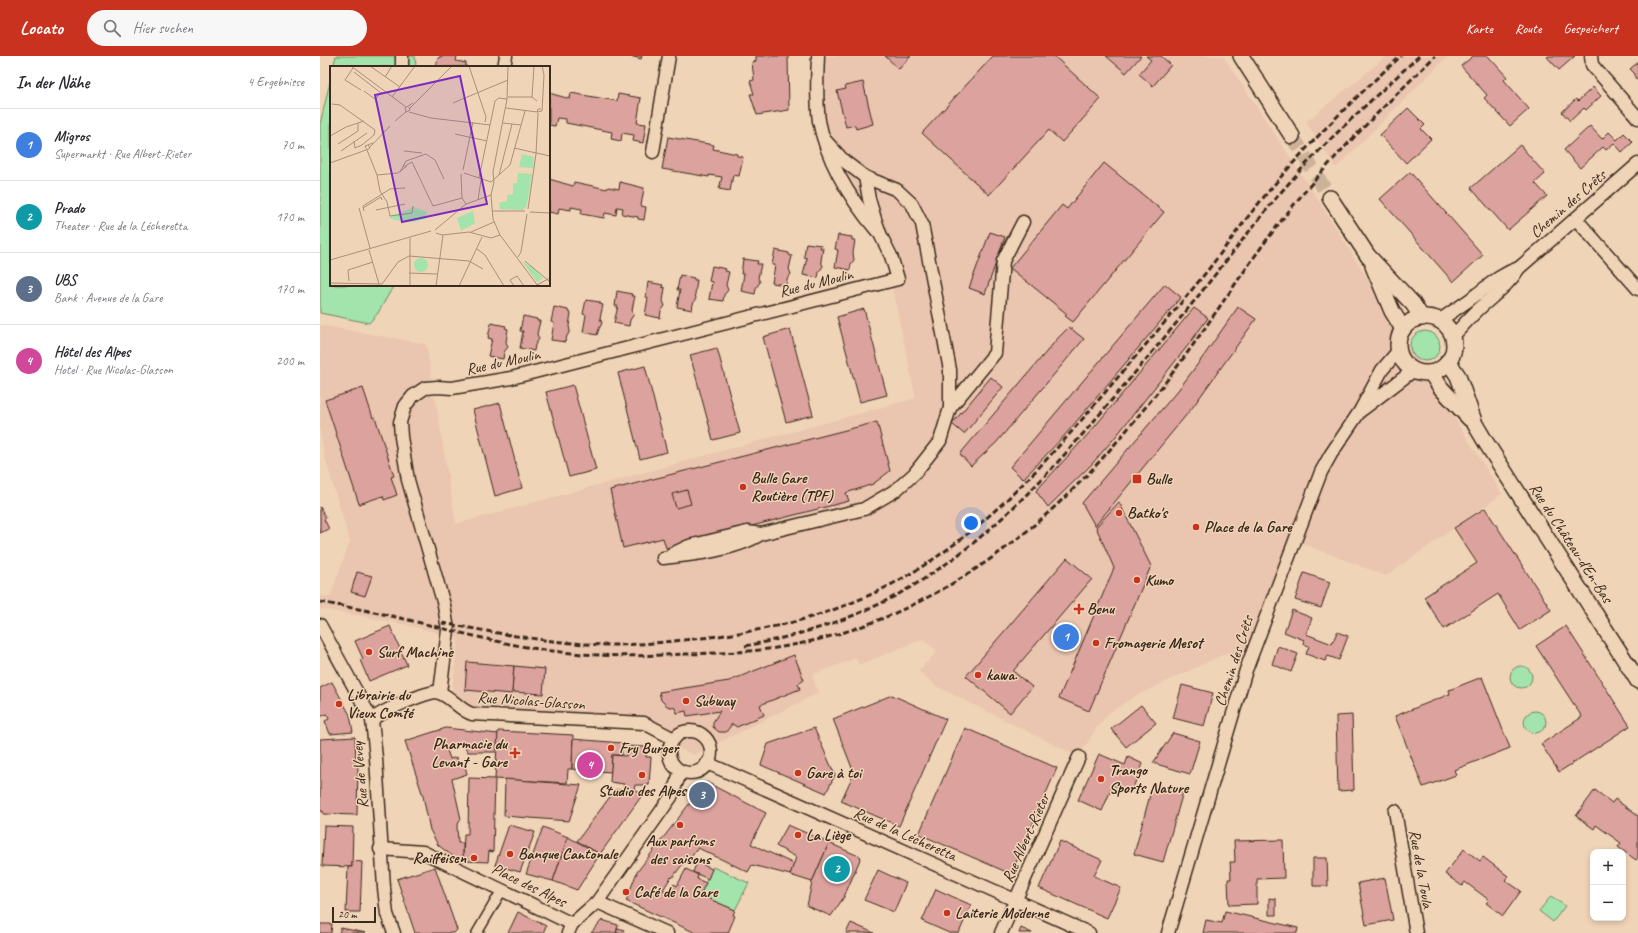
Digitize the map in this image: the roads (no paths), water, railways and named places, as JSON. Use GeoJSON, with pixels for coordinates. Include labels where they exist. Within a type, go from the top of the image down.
{"type":"FeatureCollection","features":[{"type":"Feature","properties":{"kind":"street"},"geometry":{"type":"LineString","coordinates":[[504,66],[506,56]]}},
{"type":"Feature","properties":{"kind":"street"},"geometry":{"type":"LineString","coordinates":[[653,152],[669,56]]}},
{"type":"Feature","properties":{"kind":"street"},"geometry":{"type":"LineString","coordinates":[[818,56],[817,95],[819,120],[824,139],[835,168],[859,210],[881,236]]}},
{"type":"Feature","properties":{"kind":"street"},"geometry":{"type":"LineString","coordinates":[[1240,56],[1292,136]]}},
{"type":"Feature","properties":{"kind":"street"},"geometry":{"type":"LineString","coordinates":[[1590,56],[1592,65],[1638,118]]}},
{"type":"Feature","properties":{"kind":"street"},"geometry":{"type":"LineString","coordinates":[[761,534],[747,532],[695,544],[664,558],[701,553],[750,541],[761,534],[864,508],[896,490],[914,474],[937,444],[945,429],[950,408],[950,370],[922,224],[912,204],[897,190],[865,177],[844,161],[824,139]]}},
{"type":"Feature","properties":{"kind":"street","name":"Chemin des Crêts"},"geometry":{"type":"LineString","coordinates":[[1452,337],[1480,308],[1513,278],[1519,268],[1638,164]]}},
{"type":"Feature","properties":{"kind":"street"},"geometry":{"type":"LineString","coordinates":[[865,177],[869,198],[881,236]]}},
{"type":"Feature","properties":{"kind":"street"},"geometry":{"type":"LineString","coordinates":[[1330,198],[1368,256],[1392,311],[1403,329]]}},
{"type":"Feature","properties":{"kind":"street"},"geometry":{"type":"LineString","coordinates":[[1576,219],[1638,289]]}},
{"type":"Feature","properties":{"kind":"street"},"geometry":{"type":"LineString","coordinates":[[950,408],[994,353],[1004,261],[1023,222]]}},
{"type":"Feature","properties":{"kind":"street","name":"Rue du Moulin"},"geometry":{"type":"LineString","coordinates":[[440,692],[448,624],[444,605],[408,480],[401,437],[400,422],[405,406],[413,396],[425,388],[452,388],[511,378],[898,279],[891,256],[881,236]]}},
{"type":"Feature","properties":{"kind":"street"},"geometry":{"type":"LineString","coordinates":[[1368,256],[1413,304],[1422,318]]}},
{"type":"Feature","properties":{"kind":"street","name":"Chemin des Crêts"},"geometry":{"type":"LineString","coordinates":[[1439,321],[1495,279],[1519,268]]}},
{"type":"Feature","properties":{"kind":"street"},"geometry":{"type":"LineString","coordinates":[[1422,318],[1432,318],[1439,321],[1446,327],[1452,337],[1453,350],[1448,361],[1441,368],[1431,373],[1424,373],[1414,370],[1403,361],[1398,351],[1399,340],[1403,329],[1412,321],[1422,318]]}},
{"type":"Feature","properties":{"kind":"street","name":"Chemin des Crêts"},"geometry":{"type":"LineString","coordinates":[[1168,933],[1246,670],[1321,472],[1331,454],[1360,411],[1382,370],[1398,351]]}},
{"type":"Feature","properties":{"kind":"street","name":"Rue du Château-d'En-Bas"},"geometry":{"type":"LineString","coordinates":[[1448,361],[1458,376],[1475,424]]}},
{"type":"Feature","properties":{"kind":"street","name":"Chemin des Crêts"},"geometry":{"type":"LineString","coordinates":[[1360,411],[1414,370]]}},
{"type":"Feature","properties":{"kind":"street","name":"Rue du Château-d'En-Bas"},"geometry":{"type":"LineString","coordinates":[[1431,373],[1441,388],[1475,424],[1638,681]]}},
{"type":"Feature","properties":{"kind":"street","name":"Rue de Vevey"},"geometry":{"type":"LineString","coordinates":[[320,625],[372,720],[380,813],[380,849],[388,914],[394,933]]}},
{"type":"Feature","properties":{"kind":"street"},"geometry":{"type":"LineString","coordinates":[[372,720],[375,716],[387,710],[435,692],[440,692]]}},
{"type":"Feature","properties":{"kind":"street","name":"Rue Nicolas-Glasson"},"geometry":{"type":"LineString","coordinates":[[440,692],[465,712],[472,714],[644,723],[674,739]]}},
{"type":"Feature","properties":{"kind":"street"},"geometry":{"type":"LineString","coordinates":[[686,732],[699,734],[709,744],[710,757],[708,763],[698,771],[687,773],[681,771],[676,768],[670,757],[670,744],[674,739],[686,732]]}},
{"type":"Feature","properties":{"kind":"street","name":"Rue Albert-Rieter"},"geometry":{"type":"LineString","coordinates":[[1001,933],[1079,757]]}},
{"type":"Feature","properties":{"kind":"street","name":"Rue de la Lécheretta"},"geometry":{"type":"LineString","coordinates":[[708,763],[1089,933]]}},
{"type":"Feature","properties":{"kind":"street"},"geometry":{"type":"LineString","coordinates":[[570,928],[597,902],[671,797],[681,771]]}},
{"type":"Feature","properties":{"kind":"street","name":"Rue de la Toula"},"geometry":{"type":"LineString","coordinates":[[1395,811],[1416,933]]}},
{"type":"Feature","properties":{"kind":"street","name":"Place des Alpes"},"geometry":{"type":"LineString","coordinates":[[380,849],[423,852],[502,890],[570,928]]}},
{"type":"Feature","properties":{"kind":"street"},"geometry":{"type":"LineString","coordinates":[[477,933],[502,890]]}},
{"type":"Feature","properties":{"kind":"street"},"geometry":{"type":"LineString","coordinates":[[597,902],[667,933]]}},
{"type":"Feature","properties":{"kind":"tunnel"},"geometry":{"type":"LineString","coordinates":[[1292,136],[1330,198]]}},
{"type":"Feature","properties":{"kind":"railway"},"geometry":{"type":"LineString","coordinates":[[442,623],[484,631],[567,643],[609,645],[640,644],[720,636],[772,627],[821,614],[869,595],[894,583],[955,544],[1010,497],[1084,417],[1183,300],[1275,183],[1309,145],[1363,91],[1401,56]]}},
{"type":"Feature","properties":{"kind":"railway"},"geometry":{"type":"LineString","coordinates":[[745,646],[804,632],[860,613],[897,595],[928,576],[986,533],[1038,483],[1087,429],[1173,327],[1298,173],[1349,122],[1419,56]]}},
{"type":"Feature","properties":{"kind":"railway"},"geometry":{"type":"LineString","coordinates":[[364,610],[519,646],[572,653],[629,656],[742,652],[770,649],[835,635],[871,623],[907,608],[941,590],[1005,548],[1035,525],[1090,472],[1164,384],[1269,236],[1302,195],[1357,134],[1435,56]]}},
{"type":"Feature","properties":{"kind":"railway"},"geometry":{"type":"LineString","coordinates":[[320,602],[369,611]]}},
{"type":"Feature","properties":{"kind":"place","name":"Bulle"},"geometry":{"type":"Point","coordinates":[1137,479]}},
{"type":"Feature","properties":{"kind":"place","name":"Bulle Gare Routière (TPF)"},"geometry":{"type":"Point","coordinates":[743,487]}},
{"type":"Feature","properties":{"kind":"place","name":"Batko's"},"geometry":{"type":"Point","coordinates":[1119,513]}},
{"type":"Feature","properties":{"kind":"place","name":"Place de la Gare"},"geometry":{"type":"Point","coordinates":[1196,527]}},
{"type":"Feature","properties":{"kind":"place","name":"Kumo"},"geometry":{"type":"Point","coordinates":[1137,580]}},
{"type":"Feature","properties":{"kind":"place","name":"Benu"},"geometry":{"type":"Point","coordinates":[1079,609]}},
{"type":"Feature","properties":{"kind":"place","name":"Migros"},"geometry":{"type":"Point","coordinates":[1066,637]}},
{"type":"Feature","properties":{"kind":"place","name":"Fromagerie Mesot"},"geometry":{"type":"Point","coordinates":[1096,643]}},
{"type":"Feature","properties":{"kind":"place","name":"Surf Machine"},"geometry":{"type":"Point","coordinates":[369,652]}},
{"type":"Feature","properties":{"kind":"place","name":"kawa."},"geometry":{"type":"Point","coordinates":[978,675]}},
{"type":"Feature","properties":{"kind":"place","name":"Subway"},"geometry":{"type":"Point","coordinates":[686,701]}},
{"type":"Feature","properties":{"kind":"place","name":"Librairie du Vieux Comté"},"geometry":{"type":"Point","coordinates":[339,704]}},
{"type":"Feature","properties":{"kind":"place","name":"Fry Burger"},"geometry":{"type":"Point","coordinates":[611,748]}},
{"type":"Feature","properties":{"kind":"place","name":"Pharmacie du Levant - Gare"},"geometry":{"type":"Point","coordinates":[515,753]}},
{"type":"Feature","properties":{"kind":"place","name":"Hôtel des Alpes"},"geometry":{"type":"Point","coordinates":[590,765]}},
{"type":"Feature","properties":{"kind":"place","name":"Gare à toi"},"geometry":{"type":"Point","coordinates":[798,773]}},
{"type":"Feature","properties":{"kind":"place","name":"Studio des Alpes"},"geometry":{"type":"Point","coordinates":[642,775]}},
{"type":"Feature","properties":{"kind":"place","name":"Trango Sports Nature"},"geometry":{"type":"Point","coordinates":[1101,779]}},
{"type":"Feature","properties":{"kind":"place","name":"UBS"},"geometry":{"type":"Point","coordinates":[702,795]}},
{"type":"Feature","properties":{"kind":"place","name":"Aux parfums des saisons"},"geometry":{"type":"Point","coordinates":[680,825]}},
{"type":"Feature","properties":{"kind":"place","name":"La Liège"},"geometry":{"type":"Point","coordinates":[798,835]}},
{"type":"Feature","properties":{"kind":"place","name":"Banque Cantonale"},"geometry":{"type":"Point","coordinates":[510,854]}},
{"type":"Feature","properties":{"kind":"place","name":"Raiffeisen"},"geometry":{"type":"Point","coordinates":[474,858]}},
{"type":"Feature","properties":{"kind":"place","name":"Prado"},"geometry":{"type":"Point","coordinates":[837,869]}},
{"type":"Feature","properties":{"kind":"place","name":"Café de la Gare"},"geometry":{"type":"Point","coordinates":[626,892]}},
{"type":"Feature","properties":{"kind":"place","name":"Laiterie Moderne"},"geometry":{"type":"Point","coordinates":[947,913]}}]}
